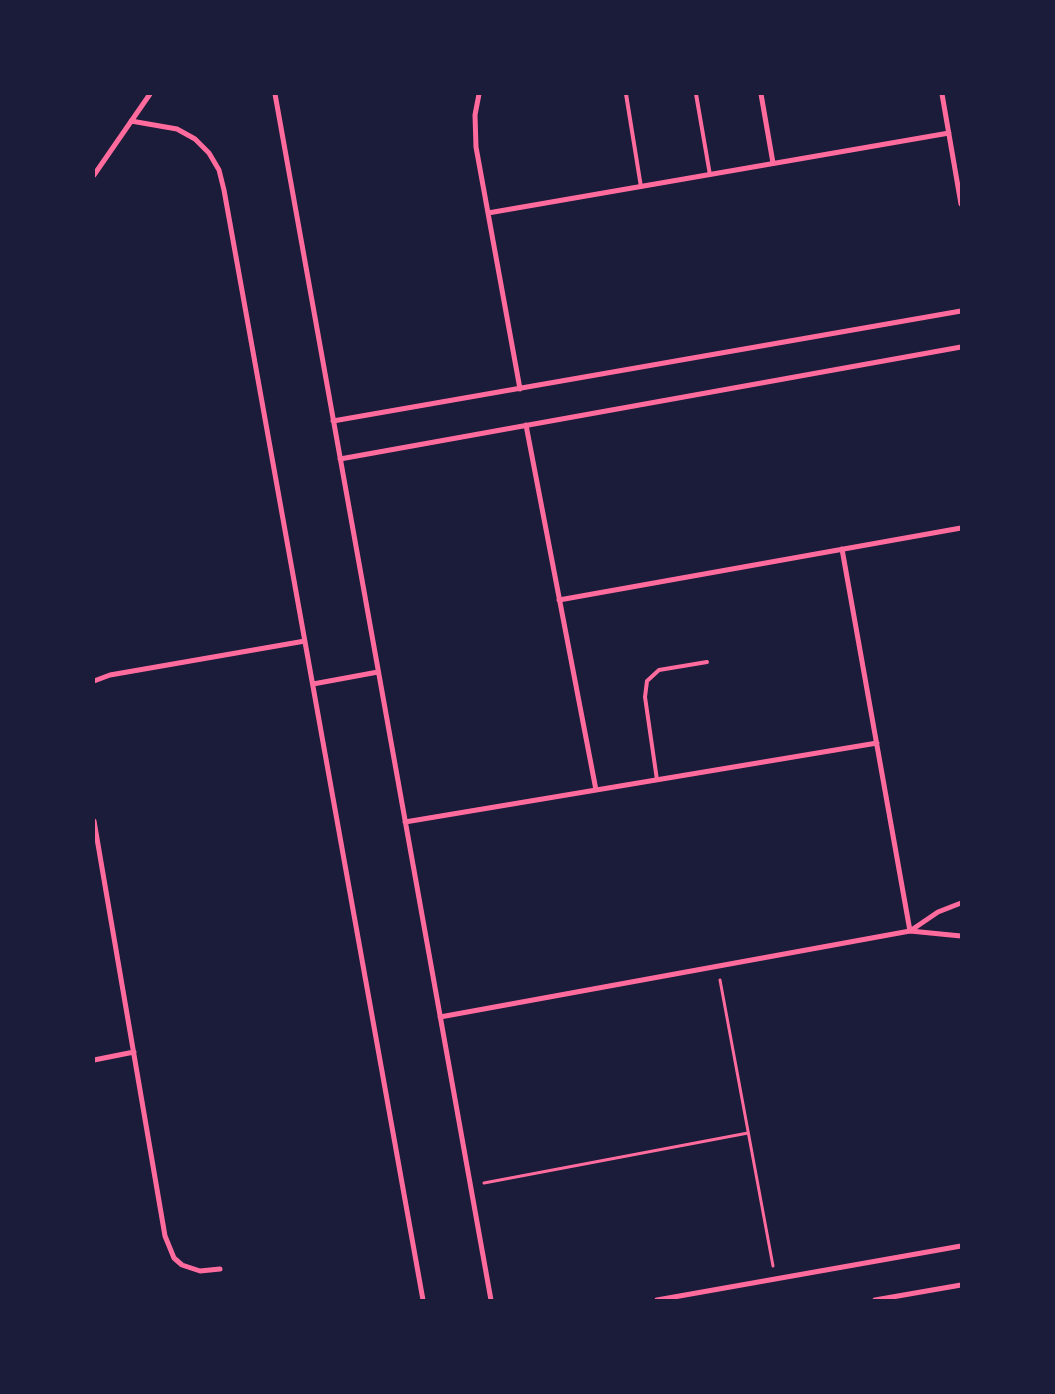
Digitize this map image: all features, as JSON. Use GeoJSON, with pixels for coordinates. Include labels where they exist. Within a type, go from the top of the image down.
{"type":"FeatureCollection","features":[{"type":"Feature","properties":{"kind":"street"},"geometry":{"type":"LineString","coordinates":[[94,175],[150,94]]}},
{"type":"Feature","properties":{"kind":"street"},"geometry":{"type":"LineString","coordinates":[[275,94],[491,1300]]}},
{"type":"Feature","properties":{"kind":"street"},"geometry":{"type":"LineString","coordinates":[[479,94],[475,115],[476,146],[520,389]]}},
{"type":"Feature","properties":{"kind":"street"},"geometry":{"type":"LineString","coordinates":[[761,94],[773,163]]}},
{"type":"Feature","properties":{"kind":"street"},"geometry":{"type":"LineString","coordinates":[[942,94],[961,204]]}},
{"type":"Feature","properties":{"kind":"street"},"geometry":{"type":"LineString","coordinates":[[131,121],[158,124],[195,138],[209,152],[219,170],[423,1300]]}},
{"type":"Feature","properties":{"kind":"street"},"geometry":{"type":"LineString","coordinates":[[488,213],[948,133]]}},
{"type":"Feature","properties":{"kind":"street"},"geometry":{"type":"LineString","coordinates":[[333,421],[961,311]]}},
{"type":"Feature","properties":{"kind":"street"},"geometry":{"type":"LineString","coordinates":[[340,459],[961,347]]}},
{"type":"Feature","properties":{"kind":"street"},"geometry":{"type":"LineString","coordinates":[[526,426],[596,790]]}},
{"type":"Feature","properties":{"kind":"street"},"geometry":{"type":"LineString","coordinates":[[560,600],[961,528]]}},
{"type":"Feature","properties":{"kind":"street"},"geometry":{"type":"LineString","coordinates":[[842,549],[910,931]]}},
{"type":"Feature","properties":{"kind":"street"},"geometry":{"type":"LineString","coordinates":[[94,681],[110,675],[305,640]]}},
{"type":"Feature","properties":{"kind":"street"},"geometry":{"type":"LineString","coordinates":[[313,684],[378,672]]}},
{"type":"Feature","properties":{"kind":"street"},"geometry":{"type":"LineString","coordinates":[[405,822],[877,743]]}},
{"type":"Feature","properties":{"kind":"street"},"geometry":{"type":"LineString","coordinates":[[94,821],[169,1249],[174,1258],[191,1269],[220,1269]]}},
{"type":"Feature","properties":{"kind":"street"},"geometry":{"type":"LineString","coordinates":[[910,931],[938,912],[961,903]]}},
{"type":"Feature","properties":{"kind":"street"},"geometry":{"type":"LineString","coordinates":[[440,1017],[910,931],[961,936]]}},
{"type":"Feature","properties":{"kind":"street"},"geometry":{"type":"LineString","coordinates":[[94,1060],[134,1052]]}},
{"type":"Feature","properties":{"kind":"street"},"geometry":{"type":"LineString","coordinates":[[657,1300],[961,1246]]}},
{"type":"Feature","properties":{"kind":"street"},"geometry":{"type":"LineString","coordinates":[[875,1300],[961,1285]]}},
{"type":"Feature","properties":{"kind":"lane"},"geometry":{"type":"LineString","coordinates":[[626,94],[642,186]]}},
{"type":"Feature","properties":{"kind":"lane"},"geometry":{"type":"LineString","coordinates":[[696,94],[710,175]]}},
{"type":"Feature","properties":{"kind":"lane"},"geometry":{"type":"LineString","coordinates":[[657,780],[645,697],[648,681],[659,670],[707,662]]}},
{"type":"Feature","properties":{"kind":"path"},"geometry":{"type":"LineString","coordinates":[[717,966],[776,1279]]}},
{"type":"Feature","properties":{"kind":"path"},"geometry":{"type":"LineString","coordinates":[[470,1186],[748,1133]]}}]}
